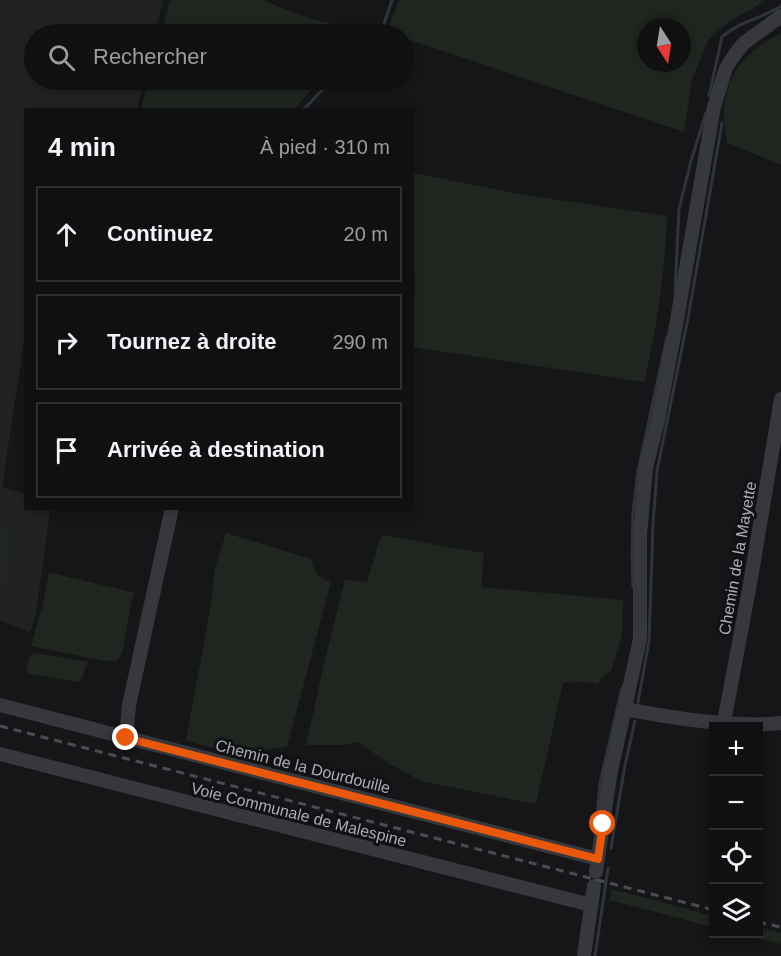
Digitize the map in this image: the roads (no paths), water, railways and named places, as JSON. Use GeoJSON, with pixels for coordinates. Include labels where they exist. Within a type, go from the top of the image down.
{"type":"FeatureCollection","features":[{"type":"Feature","properties":{"kind":"street"},"geometry":{"type":"LineString","coordinates":[[584,956],[610,776],[640,639],[640,535],[646,468],[658,420],[677,320],[714,107],[726,68],[735,54],[744,43],[781,16]]}},
{"type":"Feature","properties":{"kind":"street","name":"Chemin de la Mayette"},"geometry":{"type":"LineString","coordinates":[[724,722],[781,399]]}},
{"type":"Feature","properties":{"kind":"street"},"geometry":{"type":"LineString","coordinates":[[126,738],[129,705],[172,510]]}},
{"type":"Feature","properties":{"kind":"street","name":"Chemin de la Dourdouille"},"geometry":{"type":"LineString","coordinates":[[0,705],[126,738],[596,872]]}},
{"type":"Feature","properties":{"kind":"street"},"geometry":{"type":"LineString","coordinates":[[625,709],[676,718],[724,722]]}},
{"type":"Feature","properties":{"kind":"street"},"geometry":{"type":"LineString","coordinates":[[763,723],[781,723]]}},
{"type":"Feature","properties":{"kind":"street","name":"Voie Communale de Malespine"},"geometry":{"type":"LineString","coordinates":[[0,754],[591,904]]}},
{"type":"Feature","properties":{"kind":"waterway"},"geometry":{"type":"LineString","coordinates":[[384,24],[392,0]]}},
{"type":"Feature","properties":{"kind":"waterway"},"geometry":{"type":"LineString","coordinates":[[709,96],[722,37],[735,28],[781,6]]}},
{"type":"Feature","properties":{"kind":"waterway"},"geometry":{"type":"LineString","coordinates":[[305,108],[322,90]]}},
{"type":"Feature","properties":{"kind":"waterway"},"geometry":{"type":"LineString","coordinates":[[675,292],[679,209],[706,113]]}},
{"type":"Feature","properties":{"kind":"waterway"},"geometry":{"type":"LineString","coordinates":[[638,702],[649,641],[657,471],[688,318],[722,123]]}},
{"type":"Feature","properties":{"kind":"waterway"},"geometry":{"type":"LineString","coordinates":[[633,588],[633,513],[638,471],[667,337]]}},
{"type":"Feature","properties":{"kind":"waterway"},"geometry":{"type":"LineString","coordinates":[[596,829],[600,783],[622,688]]}},
{"type":"Feature","properties":{"kind":"waterway"},"geometry":{"type":"LineString","coordinates":[[611,848],[635,721]]}},
{"type":"Feature","properties":{"kind":"waterway"},"geometry":{"type":"LineString","coordinates":[[595,956],[608,868]]}},
{"type":"Feature","properties":{"kind":"railway"},"geometry":{"type":"LineString","coordinates":[[0,726],[709,909]]}},
{"type":"Feature","properties":{"kind":"railway"},"geometry":{"type":"LineString","coordinates":[[763,923],[781,927]]}}]}
